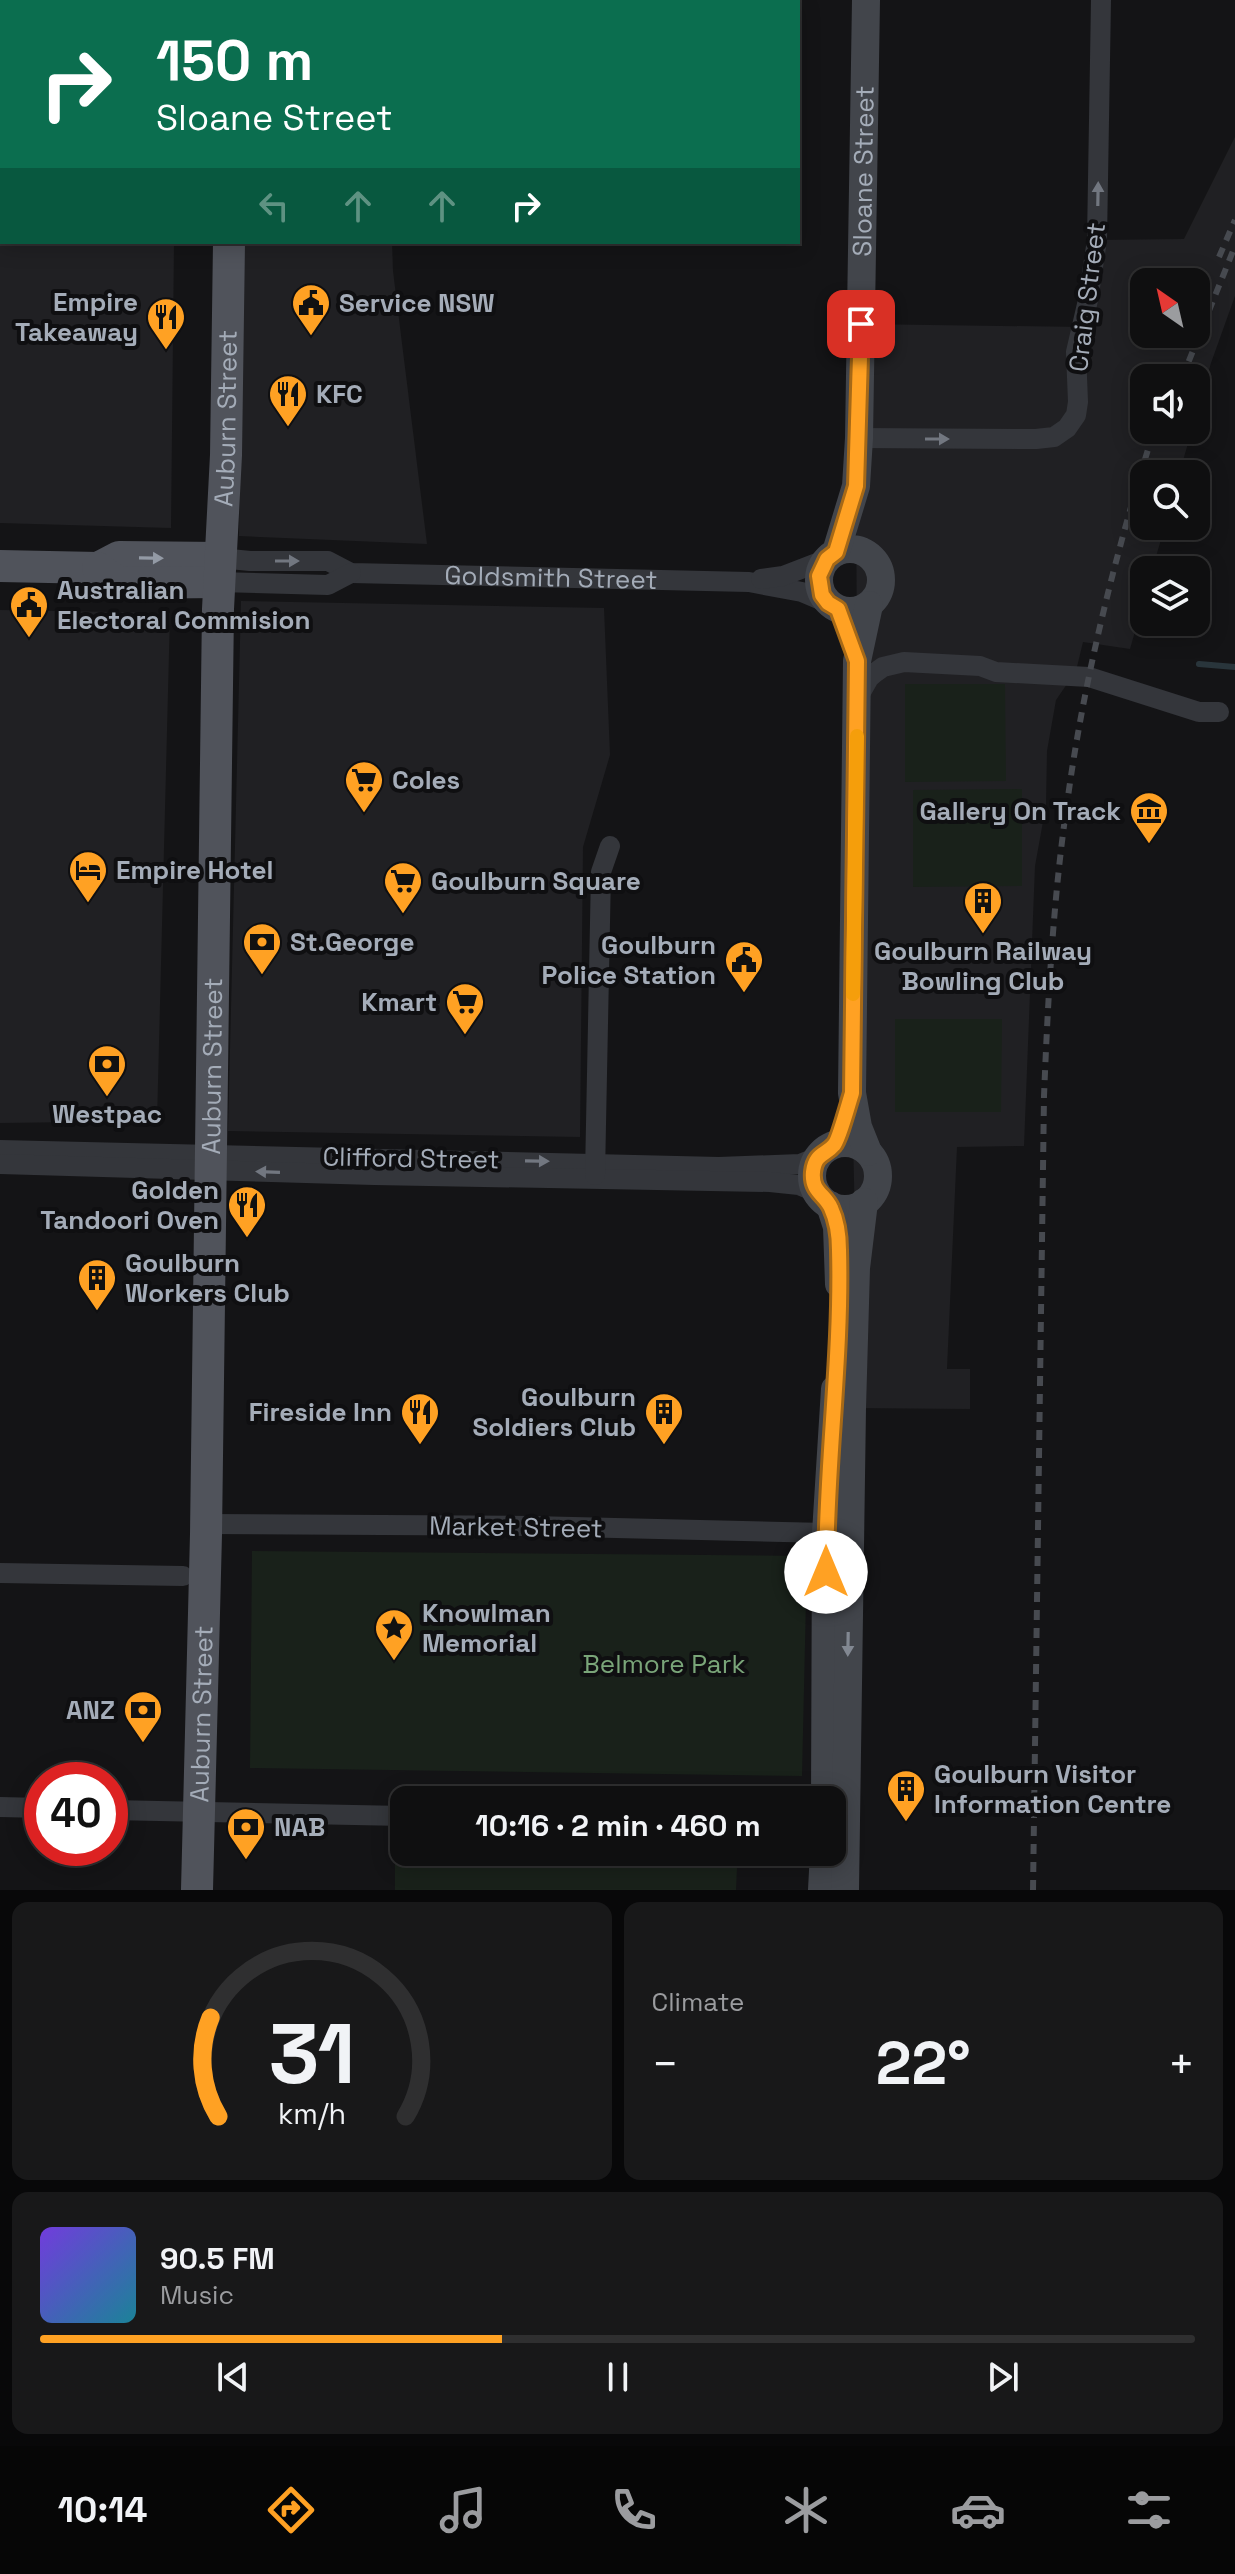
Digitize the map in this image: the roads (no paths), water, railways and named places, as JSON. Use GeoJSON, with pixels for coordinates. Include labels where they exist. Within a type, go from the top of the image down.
{"type":"FeatureCollection","features":[{"type":"Feature","properties":{"kind":"main road","name":"Auburn Street"},"geometry":{"type":"LineString","coordinates":[[182,1890],[190,1813],[206,1524],[203,1161],[213,570],[211,244]]}},
{"type":"Feature","properties":{"kind":"main road","name":"Auburn Street"},"geometry":{"type":"LineString","coordinates":[[213,570],[226,455],[229,244]]}},
{"type":"Feature","properties":{"kind":"main road","name":"Goldsmith Street"},"geometry":{"type":"LineString","coordinates":[[0,566],[98,568],[119,583],[213,570]]}},
{"type":"Feature","properties":{"kind":"main road","name":"Auburn Street"},"geometry":{"type":"LineString","coordinates":[[197,1890],[190,1813],[183,1576],[203,1161]]}},
{"type":"Feature","properties":{"kind":"street","name":"Sloane Street"},"geometry":{"type":"LineString","coordinates":[[866,0],[856,486],[871,558]]}},
{"type":"Feature","properties":{"kind":"street","name":"Craig Street"},"geometry":{"type":"LineString","coordinates":[[859,438],[1036,439],[1054,437],[1067,428],[1076,415],[1076,352],[1097,240],[1101,0]]}},
{"type":"Feature","properties":{"kind":"street","name":"Sloane Street"},"geometry":{"type":"LineString","coordinates":[[832,556],[856,486]]}},
{"type":"Feature","properties":{"kind":"street"},"geometry":{"type":"LineString","coordinates":[[824,1199],[851,1208],[864,1202],[877,1184],[878,1172],[858,1127],[852,1093],[857,661],[869,605],[881,581],[871,558],[854,549],[832,556],[819,576],[822,595],[833,606],[857,661]]}},
{"type":"Feature","properties":{"kind":"street","name":"Goldsmith Street"},"geometry":{"type":"LineString","coordinates":[[749,582],[783,576],[832,556]]}},
{"type":"Feature","properties":{"kind":"street","name":"Goldsmith Street"},"geometry":{"type":"LineString","coordinates":[[213,570],[250,561],[328,561],[351,573],[749,582],[802,592],[833,606]]}},
{"type":"Feature","properties":{"kind":"street"},"geometry":{"type":"LineString","coordinates":[[833,606],[854,611],[869,605]]}},
{"type":"Feature","properties":{"kind":"street"},"geometry":{"type":"LineString","coordinates":[[863,633],[878,654],[904,662],[980,666],[996,672],[1099,679],[1199,712],[1227,714]]}},
{"type":"Feature","properties":{"kind":"street"},"geometry":{"type":"LineString","coordinates":[[857,699],[876,672],[904,662]]}},
{"type":"Feature","properties":{"kind":"street"},"geometry":{"type":"LineString","coordinates":[[596,1170],[601,872],[610,846]]}},
{"type":"Feature","properties":{"kind":"street"},"geometry":{"type":"LineString","coordinates":[[825,1786],[826,1533],[838,1335],[839,1247],[837,1227],[812,1174],[827,1150],[852,1093]]}},
{"type":"Feature","properties":{"kind":"street"},"geometry":{"type":"LineString","coordinates":[[827,1150],[853,1144],[868,1152]]}},
{"type":"Feature","properties":{"kind":"street","name":"Clifford Street"},"geometry":{"type":"LineString","coordinates":[[0,1150],[203,1161],[374,1175],[800,1164],[827,1150]]}},
{"type":"Feature","properties":{"kind":"street","name":"Clifford Street"},"geometry":{"type":"LineString","coordinates":[[0,1164],[203,1161]]}},
{"type":"Feature","properties":{"kind":"street","name":"Clifford Street"},"geometry":{"type":"LineString","coordinates":[[596,1170],[799,1185],[824,1199]]}},
{"type":"Feature","properties":{"kind":"street"},"geometry":{"type":"LineString","coordinates":[[845,1890],[852,1408],[856,1268],[864,1202]]}},
{"type":"Feature","properties":{"kind":"street"},"geometry":{"type":"LineString","coordinates":[[826,1533],[833,1528],[842,1505],[843,1443],[852,1408]]}},
{"type":"Feature","properties":{"kind":"street","name":"Market Street"},"geometry":{"type":"LineString","coordinates":[[206,1524],[531,1526],[826,1533]]}},
{"type":"Feature","properties":{"kind":"street"},"geometry":{"type":"LineString","coordinates":[[0,1573],[183,1576]]}},
{"type":"Feature","properties":{"kind":"street"},"geometry":{"type":"LineString","coordinates":[[837,1786],[838,1734],[847,1706]]}},
{"type":"Feature","properties":{"kind":"street"},"geometry":{"type":"LineString","coordinates":[[0,1807],[24,1808]]}},
{"type":"Feature","properties":{"kind":"street"},"geometry":{"type":"LineString","coordinates":[[128,1811],[390,1816]]}},
{"type":"Feature","properties":{"kind":"street"},"geometry":{"type":"LineString","coordinates":[[822,1890],[823,1866]]}},
{"type":"Feature","properties":{"kind":"waterway"},"geometry":{"type":"LineString","coordinates":[[1199,664],[1235,667]]}},
{"type":"Feature","properties":{"kind":"railway"},"geometry":{"type":"LineString","coordinates":[[1219,257],[1235,220]]}},
{"type":"Feature","properties":{"kind":"railway"},"geometry":{"type":"LineString","coordinates":[[1188,364],[1235,246]]}},
{"type":"Feature","properties":{"kind":"railway"},"geometry":{"type":"LineString","coordinates":[[1033,1890],[1044,1096],[1049,986],[1062,840],[1082,709],[1114,568],[1150,444]]}},
{"type":"Feature","properties":{"kind":"place","name":"Service NSW"},"geometry":{"type":"Point","coordinates":[311,337]}},
{"type":"Feature","properties":{"kind":"place","name":"Empire Takeaway"},"geometry":{"type":"Point","coordinates":[166,351]}},
{"type":"Feature","properties":{"kind":"place","name":"KFC"},"geometry":{"type":"Point","coordinates":[288,428]}},
{"type":"Feature","properties":{"kind":"place","name":"Australian Electoral Commision"},"geometry":{"type":"Point","coordinates":[29,639]}},
{"type":"Feature","properties":{"kind":"place","name":"Coles"},"geometry":{"type":"Point","coordinates":[364,814]}},
{"type":"Feature","properties":{"kind":"place","name":"Gallery On Track"},"geometry":{"type":"Point","coordinates":[1149,845]}},
{"type":"Feature","properties":{"kind":"place","name":"Empire Hotel"},"geometry":{"type":"Point","coordinates":[88,904]}},
{"type":"Feature","properties":{"kind":"place","name":"Goulburn Square"},"geometry":{"type":"Point","coordinates":[403,915]}},
{"type":"Feature","properties":{"kind":"place","name":"Goulburn Railway Bowling Club"},"geometry":{"type":"Point","coordinates":[983,935]}},
{"type":"Feature","properties":{"kind":"place","name":"St.George"},"geometry":{"type":"Point","coordinates":[262,976]}},
{"type":"Feature","properties":{"kind":"place","name":"Goulburn Police Station"},"geometry":{"type":"Point","coordinates":[744,994]}},
{"type":"Feature","properties":{"kind":"place","name":"Kmart"},"geometry":{"type":"Point","coordinates":[465,1036]}},
{"type":"Feature","properties":{"kind":"place","name":"Westpac"},"geometry":{"type":"Point","coordinates":[107,1098]}},
{"type":"Feature","properties":{"kind":"place","name":"Golden Tandoori Oven"},"geometry":{"type":"Point","coordinates":[247,1239]}},
{"type":"Feature","properties":{"kind":"place","name":"Goulburn Workers Club"},"geometry":{"type":"Point","coordinates":[97,1312]}},
{"type":"Feature","properties":{"kind":"place","name":"Fireside Inn"},"geometry":{"type":"Point","coordinates":[420,1446]}},
{"type":"Feature","properties":{"kind":"place","name":"Goulburn Soldiers Club"},"geometry":{"type":"Point","coordinates":[664,1446]}},
{"type":"Feature","properties":{"kind":"place","name":"Knowlman Memorial"},"geometry":{"type":"Point","coordinates":[394,1662]}},
{"type":"Feature","properties":{"kind":"place","name":"ANZ"},"geometry":{"type":"Point","coordinates":[143,1744]}},
{"type":"Feature","properties":{"kind":"place","name":"Goulburn Visitor Information Centre"},"geometry":{"type":"Point","coordinates":[906,1823]}},
{"type":"Feature","properties":{"kind":"place","name":"NAB"},"geometry":{"type":"Point","coordinates":[246,1861]}},
{"type":"Feature","properties":{"kind":"park label","name":"Belmore Park"},"geometry":{"type":"Point","coordinates":[664,1664]}}]}
